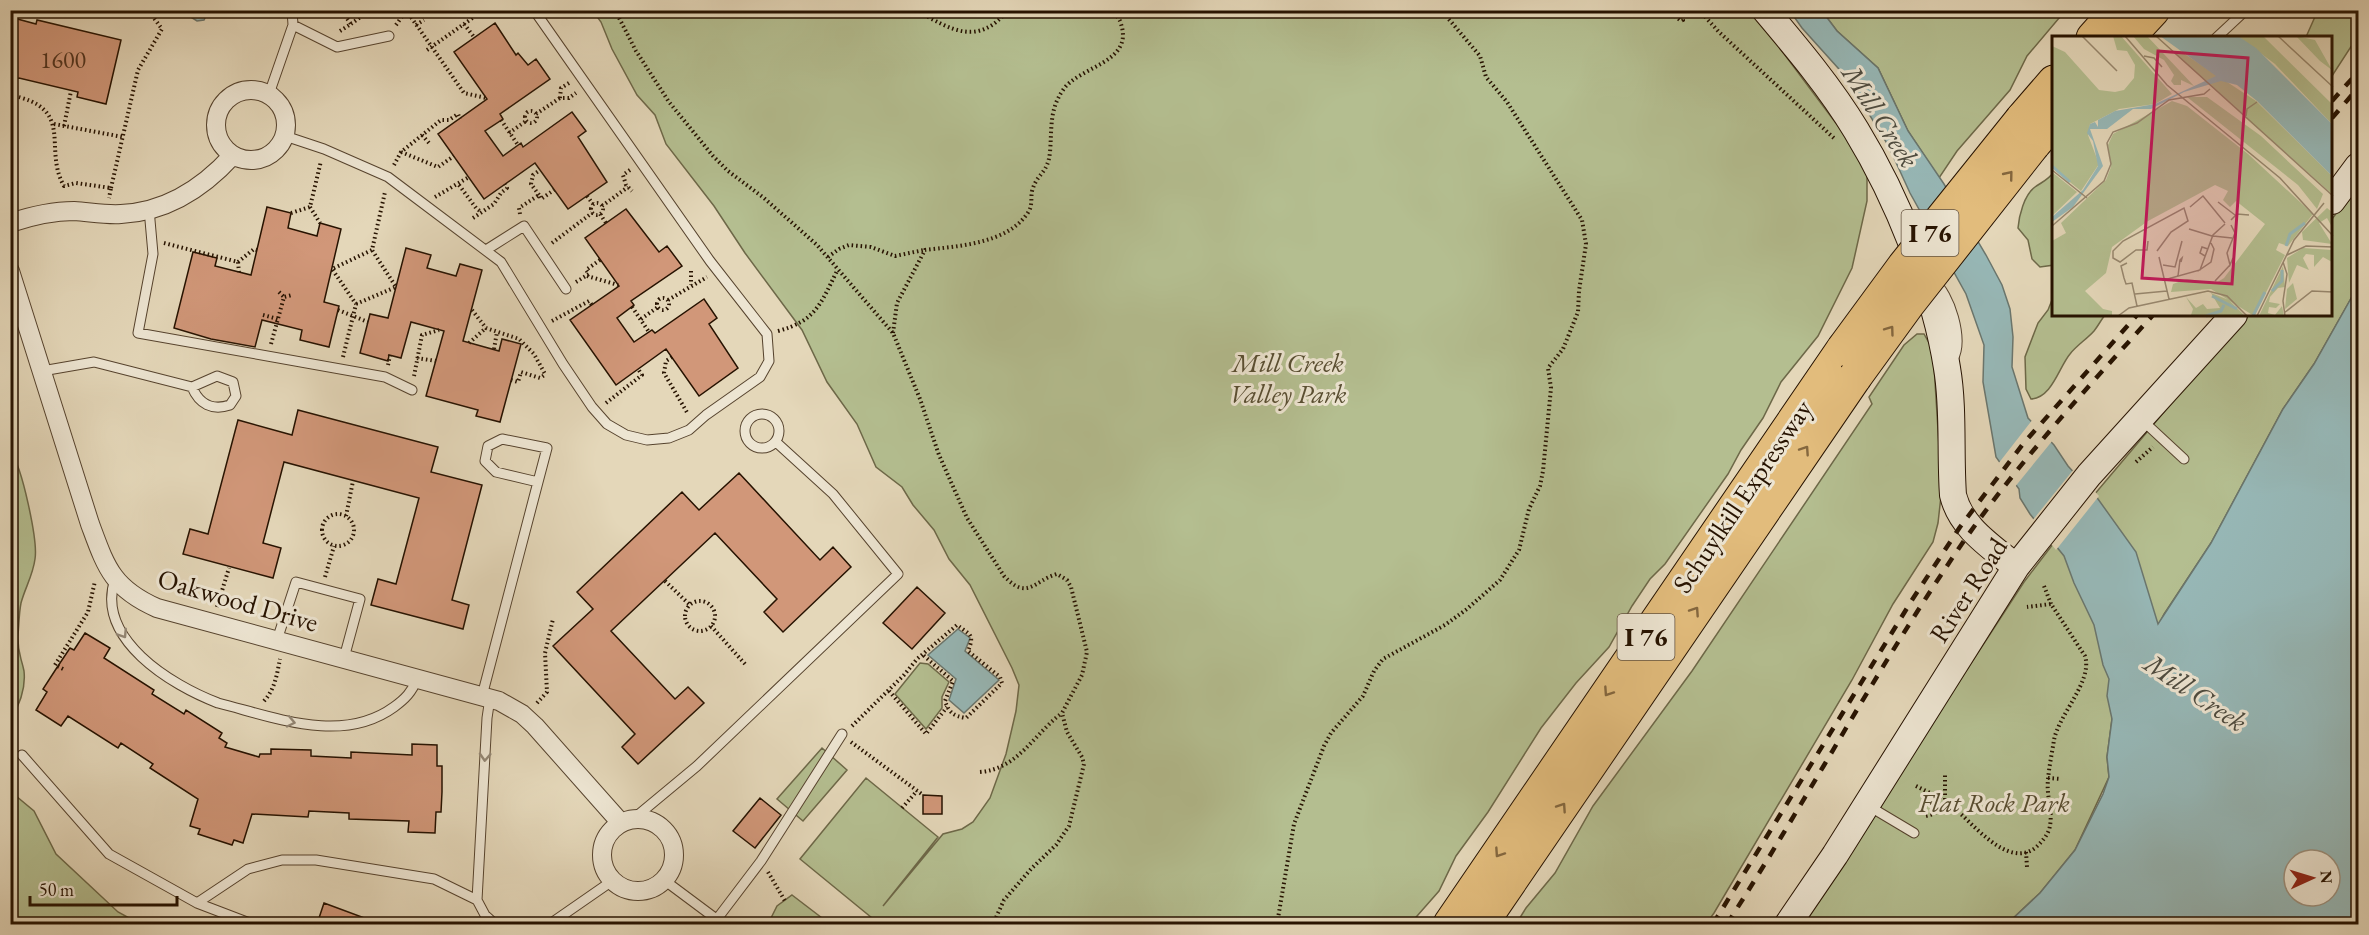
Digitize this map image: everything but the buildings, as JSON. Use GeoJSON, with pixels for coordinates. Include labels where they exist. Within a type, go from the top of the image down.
{"type":"FeatureCollection","features":[{"type":"Feature","properties":{"kind":"highway"},"geometry":{"type":"LineString","coordinates":[[2095,36],[2118,10]]}},
{"type":"Feature","properties":{"kind":"highway"},"geometry":{"type":"LineString","coordinates":[[2129,36],[2153,10]]}},
{"type":"Feature","properties":{"kind":"highway","name":"Schuylkill Expressway"},"geometry":{"type":"LineString","coordinates":[[1481,924],[1849,363],[1925,239],[2027,132],[2052,86]]}},
{"type":"Feature","properties":{"kind":"highway","name":"Schuylkill Expressway"},"geometry":{"type":"LineString","coordinates":[[2027,132],[2052,122]]}},
{"type":"Feature","properties":{"kind":"highway","name":"Schuylkill Expressway"},"geometry":{"type":"LineString","coordinates":[[1450,924],[1849,363]]}},
{"type":"Feature","properties":{"kind":"street"},"geometry":{"type":"LineString","coordinates":[[1765,10],[1825,84],[1856,129],[1891,197],[1921,273],[1943,345],[1947,368],[1953,495],[1957,511],[1965,524],[2016,567]]}},
{"type":"Feature","properties":{"kind":"street"},"geometry":{"type":"LineString","coordinates":[[242,90],[261,90],[276,99],[284,112],[285,136],[276,150],[263,158],[248,160],[233,155],[226,149],[217,133],[216,124],[221,106],[242,90]]}},
{"type":"Feature","properties":{"kind":"street"},"geometry":{"type":"LineString","coordinates":[[10,223],[48,213],[73,211],[107,214],[135,213],[149,209],[186,195],[202,185],[233,155]]}},
{"type":"Feature","properties":{"kind":"street"},"geometry":{"type":"LineString","coordinates":[[2333,198],[2358,166]]}},
{"type":"Feature","properties":{"kind":"street","name":"Oakwood Drive"},"geometry":{"type":"LineString","coordinates":[[10,272],[90,524],[103,558],[124,590],[157,608],[486,697],[511,707],[522,714],[627,821]]}},
{"type":"Feature","properties":{"kind":"street","name":"River Road"},"geometry":{"type":"LineString","coordinates":[[1788,924],[2016,567],[2089,475],[2233,316]]}},
{"type":"Feature","properties":{"kind":"street"},"geometry":{"type":"LineString","coordinates":[[627,821],[651,822],[667,834],[672,843],[673,863],[664,880],[644,891],[622,888],[605,872],[602,850],[605,839],[627,821]]}},
{"type":"Feature","properties":{"kind":"lane"},"geometry":{"type":"LineString","coordinates":[[269,94],[292,25],[292,10]]}},
{"type":"Feature","properties":{"kind":"lane"},"geometry":{"type":"LineString","coordinates":[[285,136],[324,149],[388,177],[501,262],[563,364],[595,411],[607,424],[626,435],[647,440],[669,438],[689,430],[760,377],[769,361],[767,334],[710,261],[534,10]]}},
{"type":"Feature","properties":{"kind":"lane"},"geometry":{"type":"LineString","coordinates":[[2218,36],[2246,10]]}},
{"type":"Feature","properties":{"kind":"lane"},"geometry":{"type":"LineString","coordinates":[[292,25],[338,47],[389,36]]}},
{"type":"Feature","properties":{"kind":"lane"},"geometry":{"type":"LineString","coordinates":[[149,209],[153,254],[138,333],[385,377],[412,390]]}},
{"type":"Feature","properties":{"kind":"lane"},"geometry":{"type":"LineString","coordinates":[[486,250],[524,226],[566,289]]}},
{"type":"Feature","properties":{"kind":"lane"},"geometry":{"type":"LineString","coordinates":[[42,371],[94,362],[192,387],[217,376],[225,377],[236,386],[236,396],[230,405],[219,407],[202,404],[192,387]]}},
{"type":"Feature","properties":{"kind":"lane"},"geometry":{"type":"LineString","coordinates":[[2140,418],[2184,459]]}},
{"type":"Feature","properties":{"kind":"lane"},"geometry":{"type":"LineString","coordinates":[[495,924],[484,915],[477,900],[487,718],[486,697],[547,448],[502,439],[488,446],[485,461],[496,472],[538,482]]}},
{"type":"Feature","properties":{"kind":"lane"},"geometry":{"type":"LineString","coordinates":[[627,821],[697,766],[898,574],[833,494],[776,442]]}},
{"type":"Feature","properties":{"kind":"lane"},"geometry":{"type":"LineString","coordinates":[[115,579],[110,592],[112,613],[130,646],[150,664],[191,691],[218,703],[306,724],[354,725],[366,723],[390,710],[409,695],[417,679]]}},
{"type":"Feature","properties":{"kind":"lane"},"geometry":{"type":"LineString","coordinates":[[277,640],[296,582],[360,599],[344,658]]}},
{"type":"Feature","properties":{"kind":"lane"},"geometry":{"type":"LineString","coordinates":[[664,880],[720,922],[842,734]]}},
{"type":"Feature","properties":{"kind":"lane"},"geometry":{"type":"LineString","coordinates":[[22,755],[110,854],[197,903],[252,924]]}},
{"type":"Feature","properties":{"kind":"lane"},"geometry":{"type":"LineString","coordinates":[[1866,805],[1914,833]]}},
{"type":"Feature","properties":{"kind":"lane"},"geometry":{"type":"LineString","coordinates":[[197,903],[248,869],[282,860],[316,860],[434,879],[477,900]]}},
{"type":"Feature","properties":{"kind":"lane"},"geometry":{"type":"LineString","coordinates":[[550,924],[612,881]]}},
{"type":"Feature","properties":{"kind":"path"},"geometry":{"type":"LineString","coordinates":[[107,214],[138,70],[162,29],[148,10]]}},
{"type":"Feature","properties":{"kind":"path"},"geometry":{"type":"LineString","coordinates":[[341,10],[351,24]]}},
{"type":"Feature","properties":{"kind":"path"},"geometry":{"type":"LineString","coordinates":[[324,41],[370,10]]}},
{"type":"Feature","properties":{"kind":"path"},"geometry":{"type":"LineString","coordinates":[[471,10],[476,16]]}},
{"type":"Feature","properties":{"kind":"path"},"geometry":{"type":"LineString","coordinates":[[430,48],[484,10]]}},
{"type":"Feature","properties":{"kind":"path"},"geometry":{"type":"LineString","coordinates":[[615,10],[636,51],[669,102],[713,156],[728,171],[780,211],[828,257],[837,271],[893,333],[920,399],[939,455],[967,518],[1004,576],[1011,583],[1027,589],[1057,574],[1067,580],[1071,586],[1087,652],[1082,675],[1062,713],[1048,723],[1027,747],[1007,764],[992,771],[980,772]]}},
{"type":"Feature","properties":{"kind":"path"},"geometry":{"type":"LineString","coordinates":[[916,10],[960,32],[988,29],[1008,10]]}},
{"type":"Feature","properties":{"kind":"path"},"geometry":{"type":"LineString","coordinates":[[1004,16],[1039,11],[1094,10]]}},
{"type":"Feature","properties":{"kind":"path"},"geometry":{"type":"LineString","coordinates":[[828,257],[849,245],[864,246],[895,256],[925,250],[960,247],[1003,233],[1017,224],[1029,211],[1032,190],[1048,164],[1051,118],[1062,91],[1071,80],[1108,60],[1121,45],[1123,28],[1120,20],[1114,13],[1105,10]]}},
{"type":"Feature","properties":{"kind":"path"},"geometry":{"type":"LineString","coordinates":[[1277,924],[1294,824],[1328,740],[1363,696],[1374,671],[1383,659],[1445,625],[1467,609],[1500,580],[1519,550],[1529,509],[1540,486],[1543,471],[1551,388],[1548,368],[1563,349],[1580,303],[1579,291],[1586,244],[1582,220],[1532,145],[1507,102],[1486,77],[1480,56],[1441,10]]}},
{"type":"Feature","properties":{"kind":"path"},"geometry":{"type":"LineString","coordinates":[[1668,10],[1681,21],[1683,20],[1678,10]]}},
{"type":"Feature","properties":{"kind":"path"},"geometry":{"type":"LineString","coordinates":[[1699,10],[1719,32],[1829,136]]}},
{"type":"Feature","properties":{"kind":"path"},"geometry":{"type":"LineString","coordinates":[[389,36],[407,11],[434,56],[464,93],[486,98]]}},
{"type":"Feature","properties":{"kind":"path"},"geometry":{"type":"LineString","coordinates":[[416,25],[424,20]]}},
{"type":"Feature","properties":{"kind":"path"},"geometry":{"type":"LineString","coordinates":[[464,24],[474,37]]}},
{"type":"Feature","properties":{"kind":"path"},"geometry":{"type":"LineString","coordinates":[[64,126],[71,91]]}},
{"type":"Feature","properties":{"kind":"path"},"geometry":{"type":"LineString","coordinates":[[10,95],[26,98],[41,106],[53,124],[59,177],[64,186],[76,183],[111,188]]}},
{"type":"Feature","properties":{"kind":"path"},"geometry":{"type":"LineString","coordinates":[[536,114],[560,98]]}},
{"type":"Feature","properties":{"kind":"path"},"geometry":{"type":"LineString","coordinates":[[526,121],[526,114],[531,112],[536,114]]}},
{"type":"Feature","properties":{"kind":"path"},"geometry":{"type":"LineString","coordinates":[[356,304],[396,287],[372,250],[388,177],[401,152],[441,120],[449,120],[458,114],[460,118]]}},
{"type":"Feature","properties":{"kind":"path"},"geometry":{"type":"LineString","coordinates":[[509,133],[526,121],[534,123],[537,120],[536,114]]}},
{"type":"Feature","properties":{"kind":"path"},"geometry":{"type":"LineString","coordinates":[[501,120],[518,145]]}},
{"type":"Feature","properties":{"kind":"path"},"geometry":{"type":"LineString","coordinates":[[53,124],[123,137]]}},
{"type":"Feature","properties":{"kind":"path"},"geometry":{"type":"LineString","coordinates":[[422,135],[429,143]]}},
{"type":"Feature","properties":{"kind":"path"},"geometry":{"type":"LineString","coordinates":[[320,223],[310,207],[324,149]]}},
{"type":"Feature","properties":{"kind":"path"},"geometry":{"type":"LineString","coordinates":[[401,152],[438,167],[454,156]]}},
{"type":"Feature","properties":{"kind":"path"},"geometry":{"type":"LineString","coordinates":[[606,223],[600,214],[602,206],[630,189],[623,175],[641,163]]}},
{"type":"Feature","properties":{"kind":"path"},"geometry":{"type":"LineString","coordinates":[[540,170],[532,175],[531,184],[538,195],[541,199],[554,190]]}},
{"type":"Feature","properties":{"kind":"path"},"geometry":{"type":"LineString","coordinates":[[424,203],[470,177]]}},
{"type":"Feature","properties":{"kind":"path"},"geometry":{"type":"LineString","coordinates":[[473,218],[494,204],[507,188],[504,184]]}},
{"type":"Feature","properties":{"kind":"path"},"geometry":{"type":"LineString","coordinates":[[459,185],[481,212]]}},
{"type":"Feature","properties":{"kind":"path"},"geometry":{"type":"LineString","coordinates":[[524,226],[519,208],[538,195]]}},
{"type":"Feature","properties":{"kind":"path"},"geometry":{"type":"LineString","coordinates":[[587,196],[593,204]]}},
{"type":"Feature","properties":{"kind":"path"},"geometry":{"type":"LineString","coordinates":[[593,204],[597,203],[602,206]]}},
{"type":"Feature","properties":{"kind":"path"},"geometry":{"type":"LineString","coordinates":[[592,213],[593,204]]}},
{"type":"Feature","properties":{"kind":"path"},"geometry":{"type":"LineString","coordinates":[[291,213],[310,207]]}},
{"type":"Feature","properties":{"kind":"path"},"geometry":{"type":"LineString","coordinates":[[540,250],[592,213],[600,214]]}},
{"type":"Feature","properties":{"kind":"path"},"geometry":{"type":"LineString","coordinates":[[151,240],[238,262]]}},
{"type":"Feature","properties":{"kind":"path"},"geometry":{"type":"LineString","coordinates":[[238,262],[254,249],[257,250]]}},
{"type":"Feature","properties":{"kind":"path"},"geometry":{"type":"LineString","coordinates":[[340,369],[356,304],[332,269],[372,250]]}},
{"type":"Feature","properties":{"kind":"path"},"geometry":{"type":"LineString","coordinates":[[893,333],[897,303],[925,250]]}},
{"type":"Feature","properties":{"kind":"path"},"geometry":{"type":"LineString","coordinates":[[566,289],[589,274],[586,270],[600,260]]}},
{"type":"Feature","properties":{"kind":"path"},"geometry":{"type":"LineString","coordinates":[[238,262],[239,272]]}},
{"type":"Feature","properties":{"kind":"path"},"geometry":{"type":"LineString","coordinates":[[668,300],[691,285],[691,271]]}},
{"type":"Feature","properties":{"kind":"path"},"geometry":{"type":"LineString","coordinates":[[767,334],[792,328],[809,318],[821,304],[837,271]]}},
{"type":"Feature","properties":{"kind":"path"},"geometry":{"type":"LineString","coordinates":[[586,276],[618,285]]}},
{"type":"Feature","properties":{"kind":"path"},"geometry":{"type":"LineString","coordinates":[[279,292],[284,297]]}},
{"type":"Feature","properties":{"kind":"path"},"geometry":{"type":"LineString","coordinates":[[284,297],[291,295]]}},
{"type":"Feature","properties":{"kind":"path"},"geometry":{"type":"LineString","coordinates":[[267,356],[284,297]]}},
{"type":"Feature","properties":{"kind":"path"},"geometry":{"type":"LineString","coordinates":[[658,307],[660,299],[668,300]]}},
{"type":"Feature","properties":{"kind":"path"},"geometry":{"type":"LineString","coordinates":[[641,319],[658,307],[666,309],[669,306],[668,300]]}},
{"type":"Feature","properties":{"kind":"path"},"geometry":{"type":"LineString","coordinates":[[541,328],[589,301],[592,305]]}},
{"type":"Feature","properties":{"kind":"path"},"geometry":{"type":"LineString","coordinates":[[632,307],[649,332]]}},
{"type":"Feature","properties":{"kind":"path"},"geometry":{"type":"LineString","coordinates":[[338,310],[368,322]]}},
{"type":"Feature","properties":{"kind":"path"},"geometry":{"type":"LineString","coordinates":[[472,310],[486,328],[519,339],[534,354],[545,374]]}},
{"type":"Feature","properties":{"kind":"path"},"geometry":{"type":"LineString","coordinates":[[263,315],[278,319]]}},
{"type":"Feature","properties":{"kind":"path"},"geometry":{"type":"LineString","coordinates":[[469,343],[486,328]]}},
{"type":"Feature","properties":{"kind":"path"},"geometry":{"type":"LineString","coordinates":[[412,390],[422,335],[439,330]]}},
{"type":"Feature","properties":{"kind":"path"},"geometry":{"type":"LineString","coordinates":[[494,350],[497,332]]}},
{"type":"Feature","properties":{"kind":"path"},"geometry":{"type":"LineString","coordinates":[[672,357],[666,361],[664,373],[695,425]]}},
{"type":"Feature","properties":{"kind":"path"},"geometry":{"type":"LineString","coordinates":[[417,358],[436,361]]}},
{"type":"Feature","properties":{"kind":"path"},"geometry":{"type":"LineString","coordinates":[[511,380],[518,382],[521,372],[540,378],[563,364]]}},
{"type":"Feature","properties":{"kind":"path"},"geometry":{"type":"LineString","coordinates":[[595,411],[642,375],[638,369]]}},
{"type":"Feature","properties":{"kind":"path"},"geometry":{"type":"LineString","coordinates":[[2136,462],[2161,439]]}},
{"type":"Feature","properties":{"kind":"path"},"geometry":{"type":"LineString","coordinates":[[346,516],[353,481]]}},
{"type":"Feature","properties":{"kind":"path"},"geometry":{"type":"LineString","coordinates":[[332,515],[346,516],[353,524],[354,534],[344,545],[334,546],[326,540],[322,527],[332,515]]}},
{"type":"Feature","properties":{"kind":"path"},"geometry":{"type":"LineString","coordinates":[[321,589],[334,546]]}},
{"type":"Feature","properties":{"kind":"path"},"geometry":{"type":"LineString","coordinates":[[63,669],[55,665],[88,612],[93,586],[103,558]]}},
{"type":"Feature","properties":{"kind":"path"},"geometry":{"type":"LineString","coordinates":[[212,623],[229,568]]}},
{"type":"Feature","properties":{"kind":"path"},"geometry":{"type":"LineString","coordinates":[[665,581],[690,605]]}},
{"type":"Feature","properties":{"kind":"path"},"geometry":{"type":"LineString","coordinates":[[1916,786],[1945,802],[2010,853],[2026,852],[2041,843],[2048,832],[2051,815],[2048,778],[2057,728],[2081,684],[2087,662],[2051,604],[2044,586]]}},
{"type":"Feature","properties":{"kind":"path"},"geometry":{"type":"LineString","coordinates":[[698,602],[710,606],[714,618],[711,626],[703,631],[689,627],[685,614],[690,605],[698,602]]}},
{"type":"Feature","properties":{"kind":"path"},"geometry":{"type":"LineString","coordinates":[[2027,607],[2051,604]]}},
{"type":"Feature","properties":{"kind":"path"},"geometry":{"type":"LineString","coordinates":[[522,714],[539,702],[547,692],[545,653],[553,620]]}},
{"type":"Feature","properties":{"kind":"path"},"geometry":{"type":"LineString","coordinates":[[923,655],[953,681],[945,701],[947,708],[957,717],[966,718],[1002,683],[1000,677],[968,651],[971,636],[957,625],[923,655],[889,691],[842,734],[923,795]]}},
{"type":"Feature","properties":{"kind":"path"},"geometry":{"type":"LineString","coordinates":[[711,626],[745,664]]}},
{"type":"Feature","properties":{"kind":"path"},"geometry":{"type":"LineString","coordinates":[[273,684],[278,678]]}},
{"type":"Feature","properties":{"kind":"path"},"geometry":{"type":"LineString","coordinates":[[889,691],[926,734],[947,708]]}},
{"type":"Feature","properties":{"kind":"path"},"geometry":{"type":"LineString","coordinates":[[993,924],[1004,900],[1031,868],[1056,845],[1068,826],[1084,764],[1066,732],[1062,713]]}},
{"type":"Feature","properties":{"kind":"path"},"geometry":{"type":"LineString","coordinates":[[1926,816],[1934,814],[1945,802],[1945,774]]}},
{"type":"Feature","properties":{"kind":"path"},"geometry":{"type":"LineString","coordinates":[[2048,778],[2061,779]]}},
{"type":"Feature","properties":{"kind":"path"},"geometry":{"type":"LineString","coordinates":[[902,808],[917,791]]}},
{"type":"Feature","properties":{"kind":"path"},"geometry":{"type":"LineString","coordinates":[[2026,852],[2027,867]]}},
{"type":"Feature","properties":{"kind":"path"},"geometry":{"type":"LineString","coordinates":[[761,861],[785,901]]}},
{"type":"Feature","properties":{"kind":"green space"},"geometry":{"type":"Polygon","coordinates":[[[2318,10],[2358,11],[2358,42],[2352,45],[2333,74],[2333,36],[2306,36],[2318,10]]]}},
{"type":"Feature","properties":{"kind":"green space","name":"Mill Creek Valley Park"},"geometry":{"type":"Polygon","coordinates":[[[593,11],[1752,11],[1853,146],[1867,175],[1867,201],[1852,268],[1818,336],[1781,382],[1763,418],[1728,474],[1665,564],[1650,579],[1609,647],[1576,683],[1541,728],[1488,812],[1456,856],[1439,891],[1410,924],[857,924],[872,918],[800,859],[866,778],[938,837],[883,906],[943,834],[962,829],[973,822],[990,798],[1006,754],[1016,711],[1019,685],[970,585],[949,559],[934,530],[913,505],[902,487],[876,467],[857,424],[827,382],[802,330],[745,253],[714,206],[666,144],[655,115],[637,95],[612,49],[601,22],[593,11]]]}},
{"type":"Feature","properties":{"kind":"green space"},"geometry":{"type":"Polygon","coordinates":[[[1822,11],[2065,11],[2027,56],[2010,90],[1957,151],[1939,178],[1908,131],[1878,68],[1837,31],[1822,11]]]}},
{"type":"Feature","properties":{"kind":"green space"},"geometry":{"type":"Polygon","coordinates":[[[2052,174],[2052,265],[2040,267],[2032,259],[2028,240],[2018,228],[2028,195],[2052,174]]]}},
{"type":"Feature","properties":{"kind":"green space","name":"Flat Rock Park"},"geometry":{"type":"Polygon","coordinates":[[[2358,184],[2358,286],[2314,364],[2283,409],[2211,543],[2164,614],[2112,719],[2107,757],[2109,777],[2075,850],[2040,893],[2007,924],[1801,924],[2024,582],[2056,540],[2223,342],[2246,316],[2333,316],[2333,218],[2358,184]]]}},
{"type":"Feature","properties":{"kind":"green space"},"geometry":{"type":"Polygon","coordinates":[[[2052,300],[2052,316],[2104,316],[2094,331],[2070,354],[2050,388],[2031,399],[2026,389],[2025,357],[2038,323],[2052,300]]]}},
{"type":"Feature","properties":{"kind":"green space"},"geometry":{"type":"Polygon","coordinates":[[[1917,334],[1924,334],[1933,350],[1941,496],[1933,542],[1893,604],[1852,680],[1714,913],[1706,924],[1516,924],[1555,873],[1593,806],[1692,671],[1872,404],[1869,397],[1904,345],[1917,334]]]}},
{"type":"Feature","properties":{"kind":"green space"},"geometry":{"type":"Polygon","coordinates":[[[11,453],[20,473],[32,521],[35,559],[19,615],[18,646],[24,671],[24,684],[20,702],[11,719],[11,453]]]}},
{"type":"Feature","properties":{"kind":"green space"},"geometry":{"type":"Polygon","coordinates":[[[920,663],[928,664],[949,682],[942,697],[942,708],[926,729],[895,694],[920,663]]]}},
{"type":"Feature","properties":{"kind":"green space"},"geometry":{"type":"Polygon","coordinates":[[[822,748],[847,770],[803,821],[777,799],[822,748]]]}},
{"type":"Feature","properties":{"kind":"green space"},"geometry":{"type":"Polygon","coordinates":[[[10,791],[34,811],[56,854],[118,912],[140,924],[11,924],[10,791]]]}},
{"type":"Feature","properties":{"kind":"green space"},"geometry":{"type":"Polygon","coordinates":[[[792,895],[822,918],[820,924],[768,924],[777,906],[792,895]]]}},
{"type":"Feature","properties":{"kind":"water"},"geometry":{"type":"Polygon","coordinates":[[[181,11],[205,11],[206,16],[204,20],[197,21],[181,11]]]}},
{"type":"Feature","properties":{"kind":"water","name":"Mill Creek"},"geometry":{"type":"Polygon","coordinates":[[[1790,11],[1822,11],[1837,31],[1878,68],[1908,131],[1944,184],[2002,285],[2010,309],[2013,337],[2012,367],[2028,418],[2054,445],[2068,466],[2098,499],[2136,552],[2158,624],[2211,543],[2283,409],[2314,364],[2358,286],[2358,924],[2007,924],[2040,893],[2075,850],[2103,794],[2109,777],[2107,757],[2112,719],[2107,696],[2109,679],[2103,665],[2094,625],[2064,556],[2030,514],[2020,498],[2019,489],[1996,457],[1983,382],[1984,345],[1966,294],[1910,193],[1888,145],[1847,78],[1802,28],[1790,11]]]}},
{"type":"Feature","properties":{"kind":"water"},"geometry":{"type":"Polygon","coordinates":[[[958,629],[970,638],[965,651],[999,680],[964,713],[949,700],[956,679],[928,655],[958,629]]]}},
{"type":"Feature","properties":{"kind":"pier"},"geometry":{"type":"Polygon","coordinates":[[[2033,419],[2053,440],[2014,488],[1998,464],[2033,419]]]}},
{"type":"Feature","properties":{"kind":"pier"},"geometry":{"type":"Polygon","coordinates":[[[2074,469],[2099,496],[2056,550],[2032,521],[2074,469]]]}},
{"type":"Feature","properties":{"kind":"railway"},"geometry":{"type":"LineString","coordinates":[[2333,100],[2358,72]]}},
{"type":"Feature","properties":{"kind":"railway"},"geometry":{"type":"LineString","coordinates":[[2333,117],[2358,88]]}},
{"type":"Feature","properties":{"kind":"railway"},"geometry":{"type":"LineString","coordinates":[[1713,924],[1912,600],[1960,527],[2023,444],[2136,316]]}},
{"type":"Feature","properties":{"kind":"railway"},"geometry":{"type":"LineString","coordinates":[[1727,924],[1874,681],[1966,538],[2033,451],[2152,316]]}}]}
